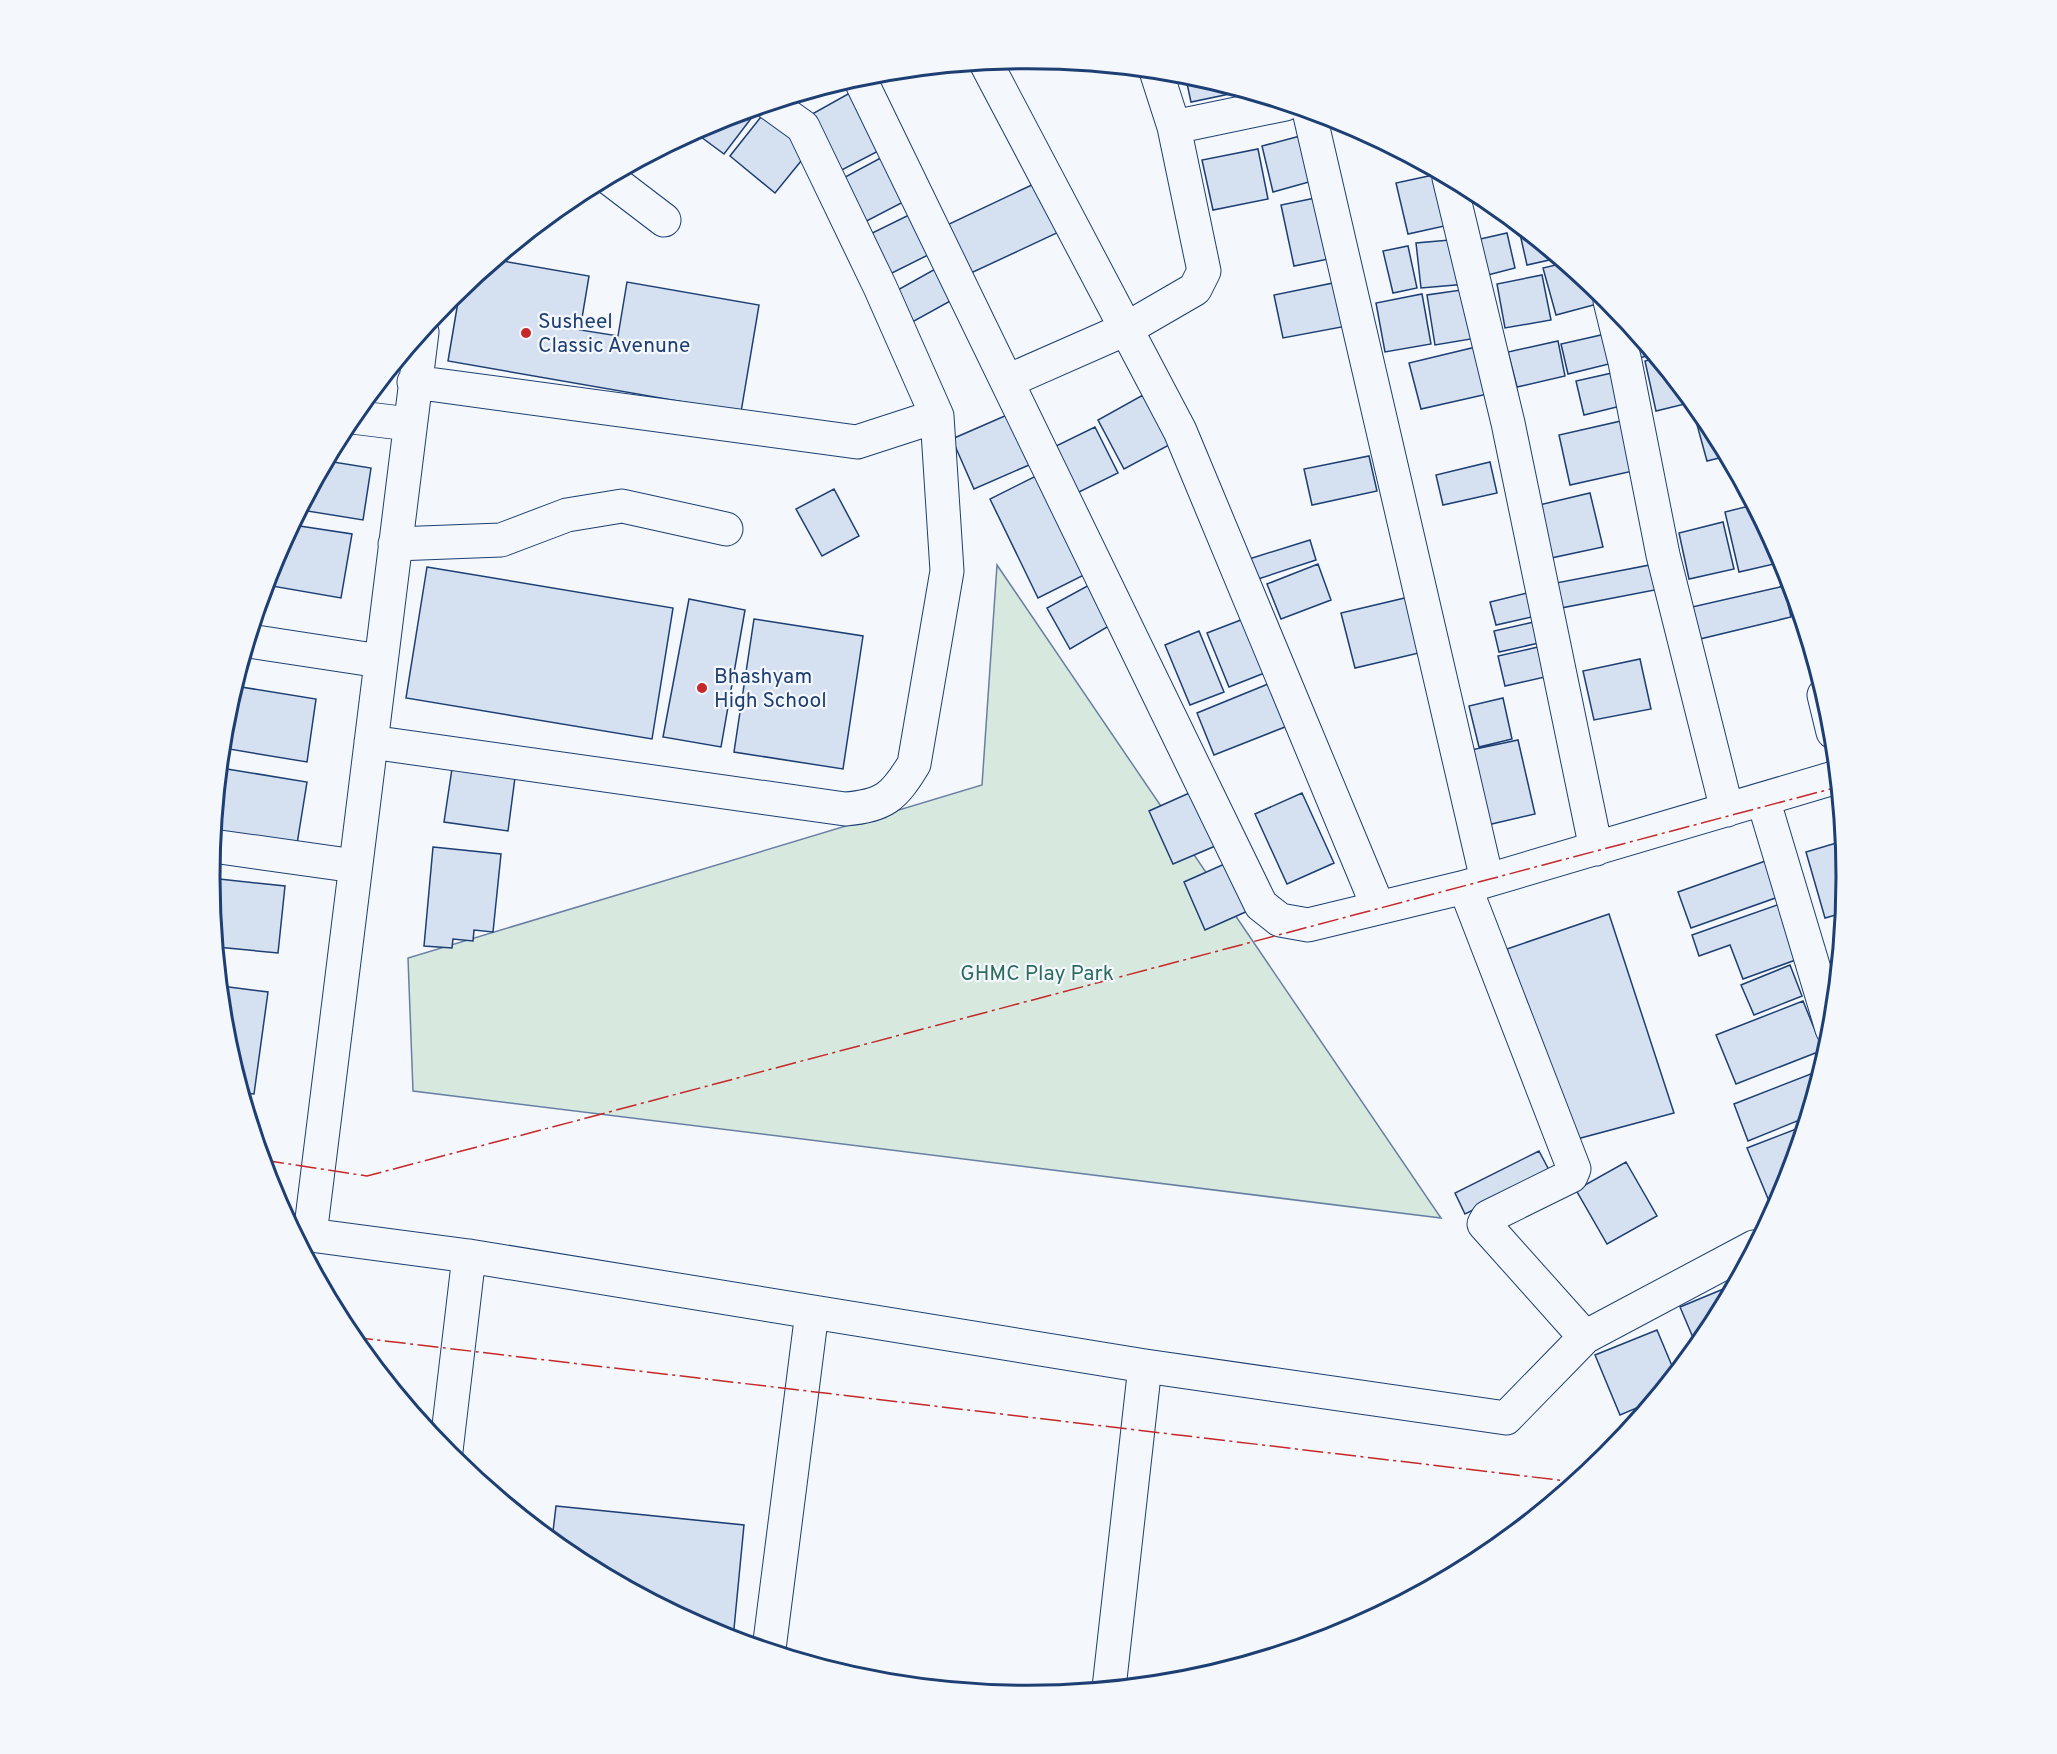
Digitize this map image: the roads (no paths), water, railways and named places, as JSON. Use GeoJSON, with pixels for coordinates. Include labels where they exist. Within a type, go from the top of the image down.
{"type":"FeatureCollection","features":[{"type":"Feature","properties":{"kind":"street"},"geometry":{"type":"LineString","coordinates":[[990,70],[1180,431],[1377,907]]}},
{"type":"Feature","properties":{"kind":"street"},"geometry":{"type":"LineString","coordinates":[[1008,381],[1126,329],[1195,289],[1204,271],[1174,127],[1159,80]]}},
{"type":"Feature","properties":{"kind":"street"},"geometry":{"type":"LineString","coordinates":[[864,87],[1261,905],[1281,920],[1308,925],[1476,883],[1831,779]]}},
{"type":"Feature","properties":{"kind":"street"},"geometry":{"type":"LineString","coordinates":[[1174,127],[1271,107]]}},
{"type":"Feature","properties":{"kind":"street"},"geometry":{"type":"LineString","coordinates":[[370,742],[845,808],[864,807],[882,801],[898,790],[914,764],[947,571],[937,416],[880,286],[803,128],[778,109]]}},
{"type":"Feature","properties":{"kind":"street"},"geometry":{"type":"LineString","coordinates":[[1311,121],[1476,883],[1574,1169],[1572,1176],[1488,1216],[1484,1224],[1585,1336]]}},
{"type":"Feature","properties":{"kind":"street"},"geometry":{"type":"LineString","coordinates":[[615,183],[664,220]]}},
{"type":"Feature","properties":{"kind":"street"},"geometry":{"type":"LineString","coordinates":[[1452,189],[1508,423],[1596,849]]}},
{"type":"Feature","properties":{"kind":"street"},"geometry":{"type":"LineString","coordinates":[[1615,322],[1663,555],[1727,810]]}},
{"type":"Feature","properties":{"kind":"street"},"geometry":{"type":"LineString","coordinates":[[303,1232],[355,866],[420,345]]}},
{"type":"Feature","properties":{"kind":"street"},"geometry":{"type":"LineString","coordinates":[[414,382],[857,442],[937,416]]}},
{"type":"Feature","properties":{"kind":"street"},"geometry":{"type":"LineString","coordinates":[[364,418],[409,424]]}},
{"type":"Feature","properties":{"kind":"street"},"geometry":{"type":"LineString","coordinates":[[394,544],[501,540],[567,515],[622,506],[726,529]]}},
{"type":"Feature","properties":{"kind":"street"},"geometry":{"type":"LineString","coordinates":[[256,642],[380,661]]}},
{"type":"Feature","properties":{"kind":"street"},"geometry":{"type":"LineString","coordinates":[[1763,799],[1826,1008]]}},
{"type":"Feature","properties":{"kind":"street"},"geometry":{"type":"LineString","coordinates":[[221,847],[355,866]]}},
{"type":"Feature","properties":{"kind":"street"},"geometry":{"type":"LineString","coordinates":[[304,1234],[469,1256],[1145,1366],[1506,1418],[1585,1336],[1743,1253]]}},
{"type":"Feature","properties":{"kind":"street"},"geometry":{"type":"LineString","coordinates":[[448,1438],[469,1256]]}},
{"type":"Feature","properties":{"kind":"street"},"geometry":{"type":"LineString","coordinates":[[770,1642],[812,1312]]}},
{"type":"Feature","properties":{"kind":"street"},"geometry":{"type":"LineString","coordinates":[[1110,1680],[1145,1366]]}},
{"type":"Feature","properties":{"kind":"place","name":"Susheel Classic Avenune"},"geometry":{"type":"Point","coordinates":[526,333]}},
{"type":"Feature","properties":{"kind":"place","name":"Bhashyam High School"},"geometry":{"type":"Point","coordinates":[702,688]}},
{"type":"Feature","properties":{"kind":"park label","name":"GHMC Play Park"},"geometry":{"type":"Point","coordinates":[1037,973]}}]}
